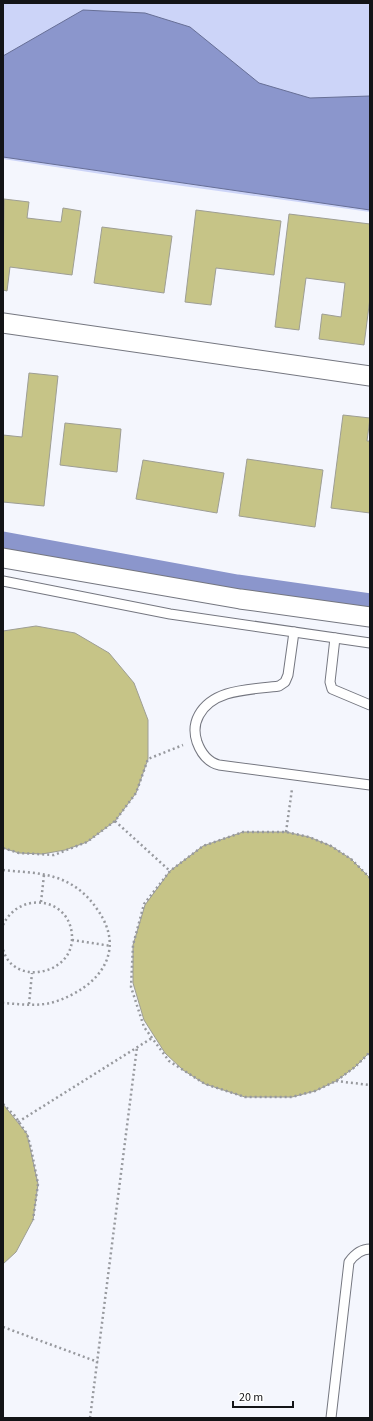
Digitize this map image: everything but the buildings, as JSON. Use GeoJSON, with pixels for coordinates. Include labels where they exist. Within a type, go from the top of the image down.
{"type":"FeatureCollection","features":[{"type":"Feature","properties":{"kind":"street"},"geometry":{"type":"LineString","coordinates":[[3,322],[370,376]]}},
{"type":"Feature","properties":{"kind":"street"},"geometry":{"type":"LineString","coordinates":[[3,558],[240,599],[370,617]]}},
{"type":"Feature","properties":{"kind":"lane"},"geometry":{"type":"LineString","coordinates":[[3,581],[170,614],[370,643]]}},
{"type":"Feature","properties":{"kind":"lane"},"geometry":{"type":"LineString","coordinates":[[294,632],[288,675],[285,682],[279,686],[235,692],[214,700],[203,708],[196,721],[196,740],[205,757],[214,764],[370,785]]}},
{"type":"Feature","properties":{"kind":"lane"},"geometry":{"type":"LineString","coordinates":[[335,638],[330,682],[332,689],[370,705]]}},
{"type":"Feature","properties":{"kind":"lane"},"geometry":{"type":"LineString","coordinates":[[331,1418],[349,1262],[354,1255],[365,1249],[370,1249]]}},
{"type":"Feature","properties":{"kind":"path"},"geometry":{"type":"LineString","coordinates":[[3,848],[19,853],[54,855],[86,842],[115,821],[136,793],[148,760],[196,740]]}},
{"type":"Feature","properties":{"kind":"path"},"geometry":{"type":"LineString","coordinates":[[286,832],[294,775]]}},
{"type":"Feature","properties":{"kind":"path"},"geometry":{"type":"LineString","coordinates":[[115,821],[170,872]]}},
{"type":"Feature","properties":{"kind":"path"},"geometry":{"type":"LineString","coordinates":[[370,878],[351,859],[331,846],[309,837],[286,832],[243,832],[203,846],[170,872],[144,904],[133,945],[131,987],[144,1027],[169,1061],[205,1084],[245,1097],[292,1097],[314,1091],[336,1081],[355,1067],[370,1052]]}},
{"type":"Feature","properties":{"kind":"path"},"geometry":{"type":"LineString","coordinates":[[3,870],[44,875],[68,883],[81,891],[92,901],[108,928],[111,946],[108,960],[101,971],[88,984],[54,1002],[29,1004],[3,1003]]}},
{"type":"Feature","properties":{"kind":"path"},"geometry":{"type":"LineString","coordinates":[[41,902],[44,875]]}},
{"type":"Feature","properties":{"kind":"path"},"geometry":{"type":"LineString","coordinates":[[3,925],[7,916],[16,908],[27,903],[41,902],[50,904],[60,910],[72,929],[72,940],[69,951],[63,961],[54,968],[44,972],[32,973],[21,969],[11,962],[3,949]]}},
{"type":"Feature","properties":{"kind":"path"},"geometry":{"type":"LineString","coordinates":[[72,940],[111,946]]}},
{"type":"Feature","properties":{"kind":"path"},"geometry":{"type":"LineString","coordinates":[[29,1004],[32,973]]}},
{"type":"Feature","properties":{"kind":"path"},"geometry":{"type":"LineString","coordinates":[[18,1122],[152,1038]]}},
{"type":"Feature","properties":{"kind":"path"},"geometry":{"type":"LineString","coordinates":[[90,1418],[138,1047]]}},
{"type":"Feature","properties":{"kind":"path"},"geometry":{"type":"LineString","coordinates":[[336,1081],[370,1085]]}},
{"type":"Feature","properties":{"kind":"path"},"geometry":{"type":"LineString","coordinates":[[3,1104],[15,1116],[27,1134],[38,1184],[33,1220]]}},
{"type":"Feature","properties":{"kind":"path"},"geometry":{"type":"LineString","coordinates":[[3,1327],[98,1362]]}},
{"type":"Feature","properties":{"kind":"shaded area"},"geometry":{"type":"Polygon","coordinates":[[[3,3],[370,3],[370,212],[3,159],[3,3]]]}},
{"type":"Feature","properties":{"kind":"shaded area"},"geometry":{"type":"Polygon","coordinates":[[[83,10],[145,13],[190,27],[259,83],[310,98],[370,96],[370,210],[3,157],[3,56],[83,10]]]}},
{"type":"Feature","properties":{"kind":"waterway"},"geometry":{"type":"LineString","coordinates":[[3,542],[237,585],[370,604]]}}]}
